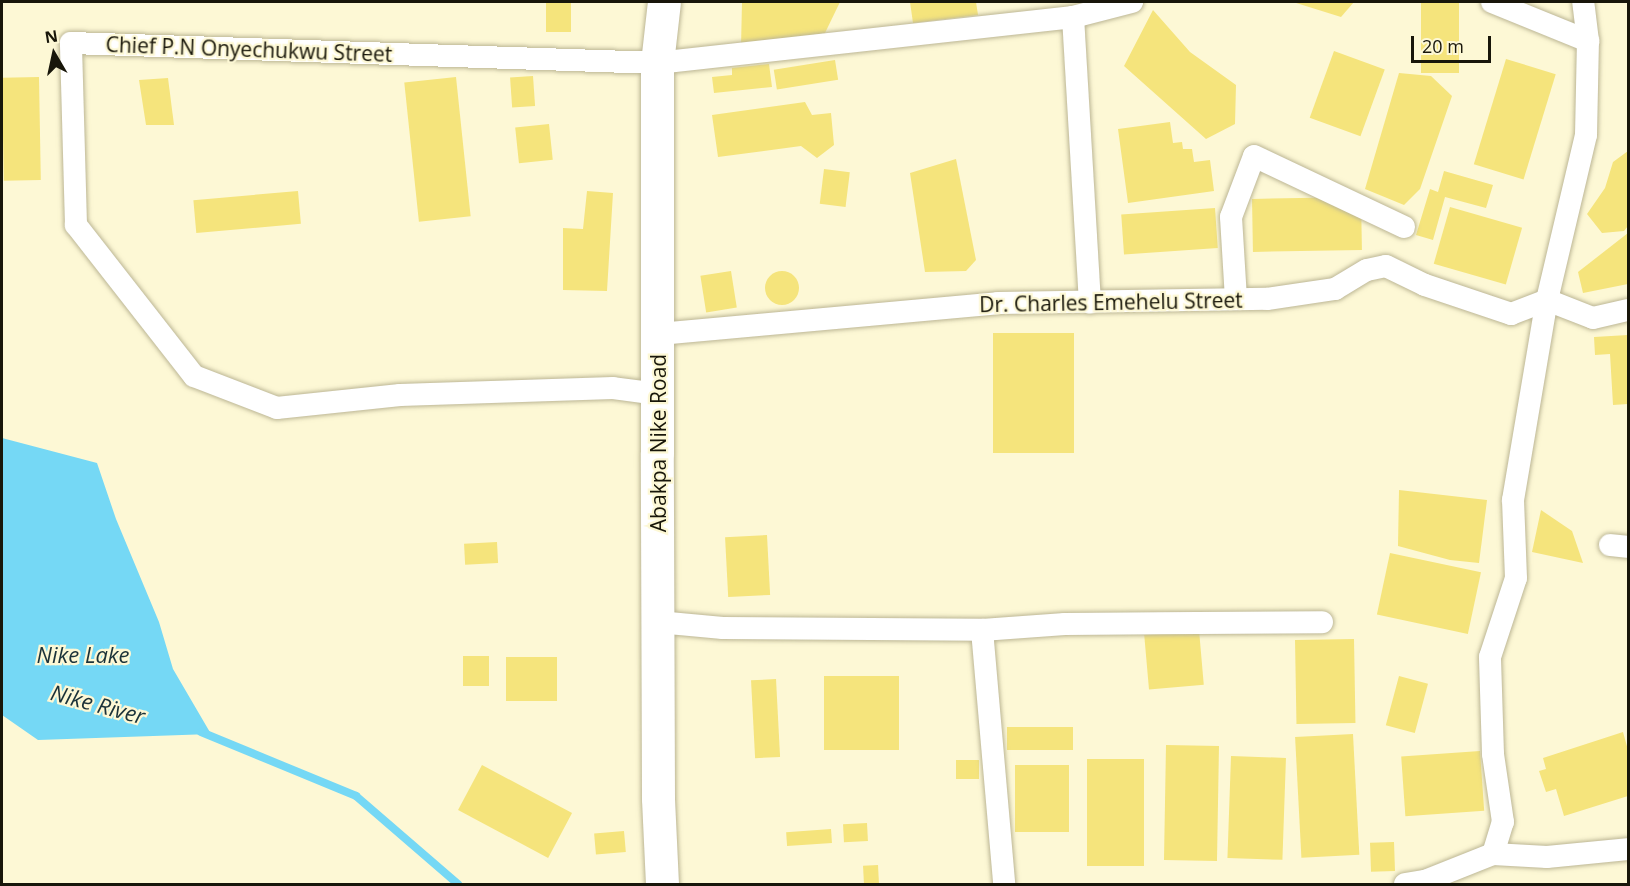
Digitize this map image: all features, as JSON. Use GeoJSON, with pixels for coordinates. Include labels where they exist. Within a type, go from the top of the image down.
{"type":"FeatureCollection","features":[{"type":"Feature","properties":{"kind":"main road","name":"Abakpa Nike Road"},"geometry":{"type":"LineString","coordinates":[[662,885],[658,622],[657,63],[664,2]]}},
{"type":"Feature","properties":{"kind":"street","name":"Chief P.N Onyechukwu Street"},"geometry":{"type":"LineString","coordinates":[[658,394],[613,388],[400,394],[277,408],[194,376],[76,225],[71,43],[657,63],[1073,17],[1132,2]]}},
{"type":"Feature","properties":{"kind":"street"},"geometry":{"type":"LineString","coordinates":[[1492,2],[1587,42]]}},
{"type":"Feature","properties":{"kind":"street"},"geometry":{"type":"LineString","coordinates":[[1493,854],[1503,822],[1493,754],[1490,657],[1516,578],[1513,500],[1547,300],[1586,135],[1587,42],[1583,2]]}},
{"type":"Feature","properties":{"kind":"street"},"geometry":{"type":"LineString","coordinates":[[1073,17],[1090,302]]}},
{"type":"Feature","properties":{"kind":"street"},"geometry":{"type":"LineString","coordinates":[[1236,299],[1231,217],[1254,156],[1404,227]]}},
{"type":"Feature","properties":{"kind":"street","name":"Dr. Charles Emehelu Street"},"geometry":{"type":"LineString","coordinates":[[658,334],[998,303],[1236,299],[1310,295],[1335,289],[1367,270],[1386,266],[1425,285],[1511,314],[1547,300]]}},
{"type":"Feature","properties":{"kind":"street"},"geometry":{"type":"LineString","coordinates":[[1547,300],[1593,318],[1629,310]]}},
{"type":"Feature","properties":{"kind":"street"},"geometry":{"type":"LineString","coordinates":[[658,622],[723,628],[982,630],[1065,624],[1322,622]]}},
{"type":"Feature","properties":{"kind":"street"},"geometry":{"type":"LineString","coordinates":[[982,630],[1004,885]]}},
{"type":"Feature","properties":{"kind":"street"},"geometry":{"type":"LineString","coordinates":[[1405,885],[1425,881],[1493,854],[1547,857],[1629,849]]}},
{"type":"Feature","properties":{"kind":"water","name":"Nike Lake"},"geometry":{"type":"Polygon","coordinates":[[[2,438],[97,463],[116,519],[159,622],[173,669],[211,734],[38,740],[2,715],[2,438]]]}},
{"type":"Feature","properties":{"kind":"building"},"geometry":{"type":"Polygon","coordinates":[[[546,2],[571,2],[571,32],[546,32],[546,2]]]}},
{"type":"Feature","properties":{"kind":"building"},"geometry":{"type":"Polygon","coordinates":[[[742,2],[840,2],[825,33],[741,47],[742,2]]]}},
{"type":"Feature","properties":{"kind":"building"},"geometry":{"type":"Polygon","coordinates":[[[910,2],[976,2],[978,15],[913,23],[910,2]]]}},
{"type":"Feature","properties":{"kind":"building"},"geometry":{"type":"Polygon","coordinates":[[[1293,2],[1354,2],[1341,17],[1293,2]]]}},
{"type":"Feature","properties":{"kind":"building"},"geometry":{"type":"Polygon","coordinates":[[[1421,2],[1459,2],[1459,73],[1421,73],[1421,2]]]}},
{"type":"Feature","properties":{"kind":"building"},"geometry":{"type":"Polygon","coordinates":[[[1153,10],[1190,52],[1236,85],[1235,124],[1206,139],[1124,66],[1153,10]]]}},
{"type":"Feature","properties":{"kind":"building"},"geometry":{"type":"Polygon","coordinates":[[[1334,51],[1385,69],[1360,136],[1310,118],[1334,51]]]}},
{"type":"Feature","properties":{"kind":"building"},"geometry":{"type":"Polygon","coordinates":[[[1506,59],[1556,74],[1524,179],[1474,164],[1506,59]]]}},
{"type":"Feature","properties":{"kind":"building"},"geometry":{"type":"Polygon","coordinates":[[[835,60],[838,80],[777,89],[774,70],[835,60]]]}},
{"type":"Feature","properties":{"kind":"building"},"geometry":{"type":"Polygon","coordinates":[[[769,64],[772,87],[714,93],[712,77],[732,75],[732,68],[769,64]]]}},
{"type":"Feature","properties":{"kind":"building"},"geometry":{"type":"Polygon","coordinates":[[[1399,73],[1431,76],[1452,96],[1420,189],[1404,205],[1365,189],[1399,73]]]}},
{"type":"Feature","properties":{"kind":"building"},"geometry":{"type":"Polygon","coordinates":[[[533,76],[535,106],[512,108],[510,78],[533,76]]]}},
{"type":"Feature","properties":{"kind":"building"},"geometry":{"type":"Polygon","coordinates":[[[39,77],[41,180],[4,181],[2,78],[39,77]]]}},
{"type":"Feature","properties":{"kind":"building"},"geometry":{"type":"Polygon","coordinates":[[[456,77],[471,216],[419,222],[404,82],[456,77]]]}},
{"type":"Feature","properties":{"kind":"building"},"geometry":{"type":"Polygon","coordinates":[[[168,78],[174,125],[146,125],[139,80],[168,78]]]}},
{"type":"Feature","properties":{"kind":"building"},"geometry":{"type":"Polygon","coordinates":[[[805,102],[812,115],[831,113],[834,145],[817,158],[801,146],[718,157],[712,115],[805,102]]]}},
{"type":"Feature","properties":{"kind":"building"},"geometry":{"type":"Polygon","coordinates":[[[1170,122],[1173,143],[1182,142],[1183,149],[1192,149],[1194,162],[1210,160],[1214,191],[1128,203],[1118,129],[1170,122]]]}},
{"type":"Feature","properties":{"kind":"building"},"geometry":{"type":"Polygon","coordinates":[[[549,124],[553,160],[519,163],[515,128],[549,124]]]}},
{"type":"Feature","properties":{"kind":"building"},"geometry":{"type":"Polygon","coordinates":[[[1628,151],[1628,226],[1624,231],[1602,233],[1587,214],[1605,188],[1613,162],[1628,151]]]}},
{"type":"Feature","properties":{"kind":"building"},"geometry":{"type":"Polygon","coordinates":[[[956,159],[976,260],[966,271],[925,272],[910,173],[956,159]]]}},
{"type":"Feature","properties":{"kind":"building"},"geometry":{"type":"Polygon","coordinates":[[[824,169],[850,172],[846,207],[820,204],[824,169]]]}},
{"type":"Feature","properties":{"kind":"building"},"geometry":{"type":"Polygon","coordinates":[[[1444,171],[1493,185],[1486,208],[1445,197],[1433,240],[1416,235],[1430,189],[1438,192],[1444,171]]]}},
{"type":"Feature","properties":{"kind":"building"},"geometry":{"type":"Polygon","coordinates":[[[298,191],[301,224],[196,233],[193,200],[298,191]]]}},
{"type":"Feature","properties":{"kind":"building"},"geometry":{"type":"Polygon","coordinates":[[[587,191],[613,193],[607,291],[563,290],[563,228],[583,229],[587,191]]]}},
{"type":"Feature","properties":{"kind":"building"},"geometry":{"type":"Polygon","coordinates":[[[1361,197],[1362,250],[1253,252],[1252,199],[1361,197]]]}},
{"type":"Feature","properties":{"kind":"building"},"geometry":{"type":"Polygon","coordinates":[[[1450,207],[1522,228],[1506,284],[1434,264],[1450,207]]]}},
{"type":"Feature","properties":{"kind":"building"},"geometry":{"type":"Polygon","coordinates":[[[1215,208],[1218,248],[1124,254],[1121,215],[1215,208]]]}},
{"type":"Feature","properties":{"kind":"building"},"geometry":{"type":"Polygon","coordinates":[[[1628,233],[1628,284],[1583,293],[1578,272],[1628,233]]]}},
{"type":"Feature","properties":{"kind":"building"},"geometry":{"type":"Polygon","coordinates":[[[731,271],[737,308],[706,312],[700,276],[731,271]]]}},
{"type":"Feature","properties":{"kind":"building"},"geometry":{"type":"Polygon","coordinates":[[[782,271],[794,276],[799,288],[794,300],[782,305],[770,300],[765,288],[770,276],[782,271]]]}},
{"type":"Feature","properties":{"kind":"building"},"geometry":{"type":"Polygon","coordinates":[[[993,333],[1074,333],[1074,453],[993,453],[993,333]]]}},
{"type":"Feature","properties":{"kind":"building"},"geometry":{"type":"Polygon","coordinates":[[[1628,335],[1628,404],[1613,405],[1610,354],[1595,355],[1594,337],[1628,335]]]}},
{"type":"Feature","properties":{"kind":"building"},"geometry":{"type":"Polygon","coordinates":[[[1399,490],[1487,500],[1479,563],[1450,560],[1398,546],[1399,490]]]}},
{"type":"Feature","properties":{"kind":"building"},"geometry":{"type":"Polygon","coordinates":[[[1541,510],[1572,531],[1583,563],[1532,552],[1541,510]]]}},
{"type":"Feature","properties":{"kind":"building"},"geometry":{"type":"Polygon","coordinates":[[[767,535],[770,595],[728,597],[725,537],[767,535]]]}},
{"type":"Feature","properties":{"kind":"building"},"geometry":{"type":"Polygon","coordinates":[[[497,542],[498,563],[465,565],[464,544],[497,542]]]}},
{"type":"Feature","properties":{"kind":"building"},"geometry":{"type":"Polygon","coordinates":[[[1390,553],[1481,572],[1468,634],[1377,615],[1390,553]]]}},
{"type":"Feature","properties":{"kind":"building"},"geometry":{"type":"Polygon","coordinates":[[[1199,630],[1204,685],[1149,690],[1144,635],[1199,630]]]}},
{"type":"Feature","properties":{"kind":"building"},"geometry":{"type":"Polygon","coordinates":[[[1354,639],[1355,723],[1296,724],[1295,640],[1354,639]]]}},
{"type":"Feature","properties":{"kind":"building"},"geometry":{"type":"Polygon","coordinates":[[[463,656],[489,656],[489,686],[463,686],[463,656]]]}},
{"type":"Feature","properties":{"kind":"building"},"geometry":{"type":"Polygon","coordinates":[[[506,657],[557,657],[557,701],[506,701],[506,657]]]}},
{"type":"Feature","properties":{"kind":"building"},"geometry":{"type":"Polygon","coordinates":[[[824,676],[899,676],[899,750],[824,750],[824,676]]]}},
{"type":"Feature","properties":{"kind":"building"},"geometry":{"type":"Polygon","coordinates":[[[1399,676],[1428,684],[1415,733],[1386,725],[1399,676]]]}},
{"type":"Feature","properties":{"kind":"building"},"geometry":{"type":"Polygon","coordinates":[[[776,679],[780,757],[755,758],[751,680],[776,679]]]}},
{"type":"Feature","properties":{"kind":"building"},"geometry":{"type":"Polygon","coordinates":[[[1007,727],[1073,727],[1073,750],[1007,750],[1007,727]]]}},
{"type":"Feature","properties":{"kind":"building"},"geometry":{"type":"Polygon","coordinates":[[[1623,732],[1628,750],[1628,796],[1564,816],[1556,789],[1546,792],[1539,771],[1546,769],[1543,758],[1623,732]]]}},
{"type":"Feature","properties":{"kind":"building"},"geometry":{"type":"Polygon","coordinates":[[[1353,734],[1359,855],[1301,858],[1295,737],[1353,734]]]}},
{"type":"Feature","properties":{"kind":"building"},"geometry":{"type":"Polygon","coordinates":[[[1166,745],[1219,746],[1217,861],[1164,860],[1166,745]]]}},
{"type":"Feature","properties":{"kind":"building"},"geometry":{"type":"Polygon","coordinates":[[[1480,751],[1484,811],[1405,816],[1401,757],[1480,751]]]}},
{"type":"Feature","properties":{"kind":"building"},"geometry":{"type":"Polygon","coordinates":[[[1231,756],[1286,758],[1282,860],[1227,858],[1231,756]]]}},
{"type":"Feature","properties":{"kind":"building"},"geometry":{"type":"Polygon","coordinates":[[[1087,759],[1144,759],[1144,866],[1087,866],[1087,759]]]}},
{"type":"Feature","properties":{"kind":"building"},"geometry":{"type":"Polygon","coordinates":[[[956,760],[979,760],[979,779],[956,779],[956,760]]]}},
{"type":"Feature","properties":{"kind":"building"},"geometry":{"type":"Polygon","coordinates":[[[482,765],[572,813],[548,858],[458,810],[482,765]]]}},
{"type":"Feature","properties":{"kind":"building"},"geometry":{"type":"Polygon","coordinates":[[[1015,765],[1069,765],[1069,832],[1015,832],[1015,765]]]}},
{"type":"Feature","properties":{"kind":"building"},"geometry":{"type":"Polygon","coordinates":[[[867,823],[868,841],[844,842],[843,824],[867,823]]]}},
{"type":"Feature","properties":{"kind":"building"},"geometry":{"type":"Polygon","coordinates":[[[831,829],[832,843],[787,846],[786,832],[831,829]]]}},
{"type":"Feature","properties":{"kind":"building"},"geometry":{"type":"Polygon","coordinates":[[[624,831],[626,852],[596,855],[594,834],[624,831]]]}},
{"type":"Feature","properties":{"kind":"building"},"geometry":{"type":"Polygon","coordinates":[[[1394,842],[1395,871],[1371,872],[1370,843],[1394,842]]]}},
{"type":"Feature","properties":{"kind":"building"},"geometry":{"type":"Polygon","coordinates":[[[878,865],[879,884],[864,884],[863,866],[878,865]]]}},
{"type":"Feature","properties":{"kind":"waterway"},"geometry":{"type":"LineString","coordinates":[[201,732],[356,796],[458,884]]}},
{"type":"Feature","properties":{"kind":"water label","name":"Nike River"},"geometry":{"type":"Point","coordinates":[98,704]}}]}
